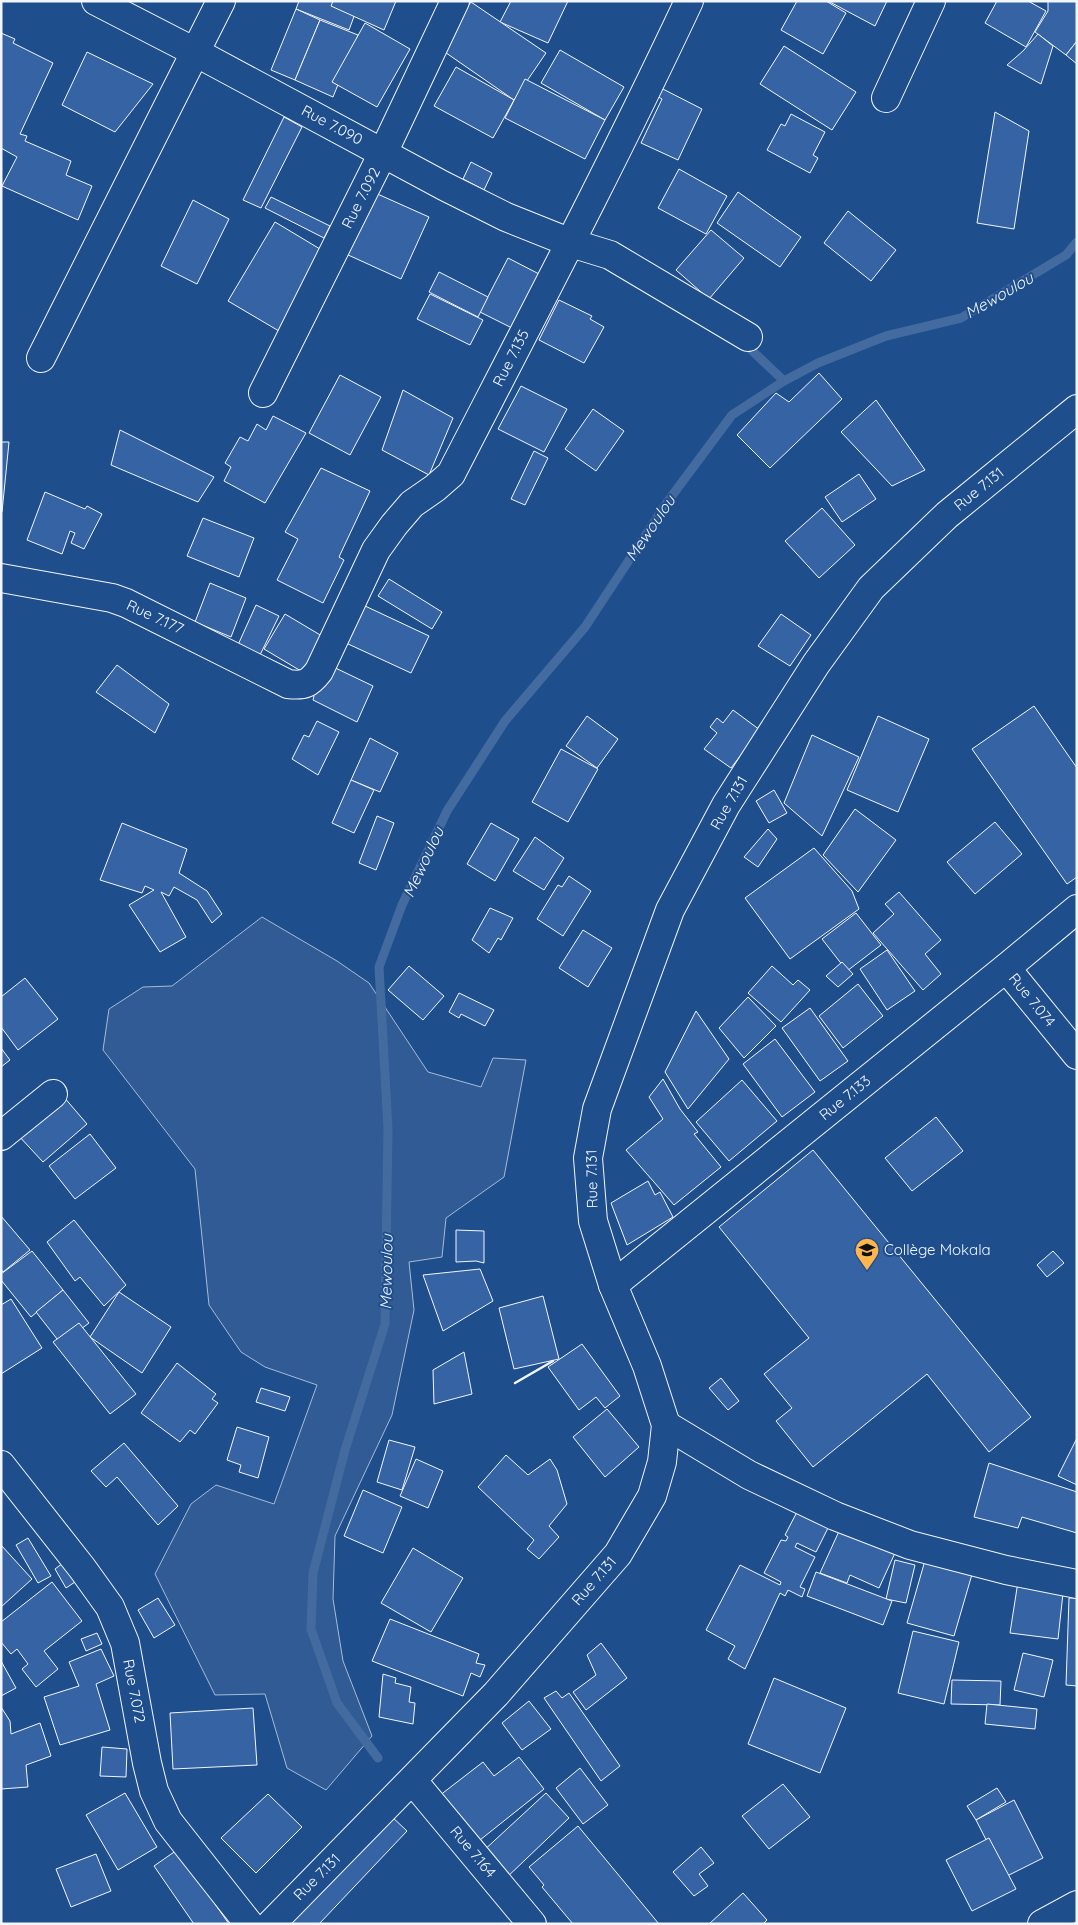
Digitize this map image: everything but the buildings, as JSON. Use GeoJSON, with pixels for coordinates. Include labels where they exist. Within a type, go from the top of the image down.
{"type":"FeatureCollection","features":[{"type":"Feature","properties":{"kind":"street","name":"Rue 7.090"},"geometry":{"type":"LineString","coordinates":[[96,1],[506,217],[571,243],[610,255],[748,337]]}},
{"type":"Feature","properties":{"kind":"street"},"geometry":{"type":"LineString","coordinates":[[41,358],[221,1]]}},
{"type":"Feature","properties":{"kind":"street","name":"Rue 7.092"},"geometry":{"type":"LineString","coordinates":[[263,393],[384,153],[455,1]]}},
{"type":"Feature","properties":{"kind":"street","name":"Rue 7.135"},"geometry":{"type":"LineString","coordinates":[[299,685],[311,682],[319,671],[376,550],[394,525],[412,504],[451,474],[571,243],[640,105],[689,1]]}},
{"type":"Feature","properties":{"kind":"street"},"geometry":{"type":"LineString","coordinates":[[886,98],[931,1]]}},
{"type":"Feature","properties":{"kind":"street","name":"Rue 7.131"},"geometry":{"type":"LineString","coordinates":[[271,1924],[413,1781],[496,1694],[618,1554],[652,1496],[662,1462],[666,1425],[647,1366],[612,1285],[593,1221],[588,1158],[597,1109],[643,980],[674,901],[731,796],[816,664],[871,588],[946,515],[1077,409]]}},
{"type":"Feature","properties":{"kind":"street","name":"Rue 7.177"},"geometry":{"type":"LineString","coordinates":[[1,578],[112,598],[126,603],[288,684],[299,685]]}},
{"type":"Feature","properties":{"kind":"street","name":"Rue 7.133"},"geometry":{"type":"LineString","coordinates":[[612,1285],[1006,968],[1077,908]]}},
{"type":"Feature","properties":{"kind":"street","name":"Rue 7.074"},"geometry":{"type":"LineString","coordinates":[[1006,968],[1077,1055]]}},
{"type":"Feature","properties":{"kind":"street"},"geometry":{"type":"LineString","coordinates":[[1,1136],[53,1094]]}},
{"type":"Feature","properties":{"kind":"street"},"geometry":{"type":"LineString","coordinates":[[666,1425],[749,1475],[835,1516],[910,1545],[1006,1570],[1077,1584]]}},
{"type":"Feature","properties":{"kind":"street","name":"Rue 7.072"},"geometry":{"type":"LineString","coordinates":[[1,1465],[82,1568],[110,1607],[125,1643],[147,1764],[154,1791],[168,1821],[249,1924]]}},
{"type":"Feature","properties":{"kind":"street","name":"Rue 7.164"},"geometry":{"type":"LineString","coordinates":[[413,1781],[532,1924]]}},
{"type":"Feature","properties":{"kind":"street"},"geometry":{"type":"LineString","coordinates":[[1042,1924],[1077,1905]]}},
{"type":"Feature","properties":{"kind":"shaded area"},"geometry":{"type":"Polygon","coordinates":[[[262,917],[337,961],[369,983],[428,1072],[481,1087],[493,1058],[526,1060],[504,1177],[446,1218],[442,1257],[409,1262],[414,1310],[392,1415],[335,1536],[333,1599],[343,1661],[372,1736],[326,1790],[287,1768],[265,1694],[215,1695],[155,1574],[191,1504],[216,1485],[274,1504],[317,1385],[265,1367],[241,1352],[209,1305],[195,1169],[103,1050],[109,1009],[143,987],[172,986],[262,917]]]}},
{"type":"Feature","properties":{"kind":"waterway","name":"Mewoulou"},"geometry":{"type":"LineString","coordinates":[[378,1758],[337,1703],[311,1629],[313,1573],[345,1450],[385,1324],[388,1129],[379,967],[402,905],[447,811],[505,721],[585,627],[668,501],[732,415],[784,381],[818,363],[886,336],[961,318],[1066,255],[1077,242]]}},
{"type":"Feature","properties":{"kind":"waterway"},"geometry":{"type":"LineString","coordinates":[[743,342],[784,381]]}},
{"type":"Feature","properties":{"kind":"wall"},"geometry":{"type":"LineString","coordinates":[[515,1383],[553,1361]]}},
{"type":"Feature","properties":{"kind":"place","name":"Collège Mokala"},"geometry":{"type":"Point","coordinates":[867,1271]}}]}
